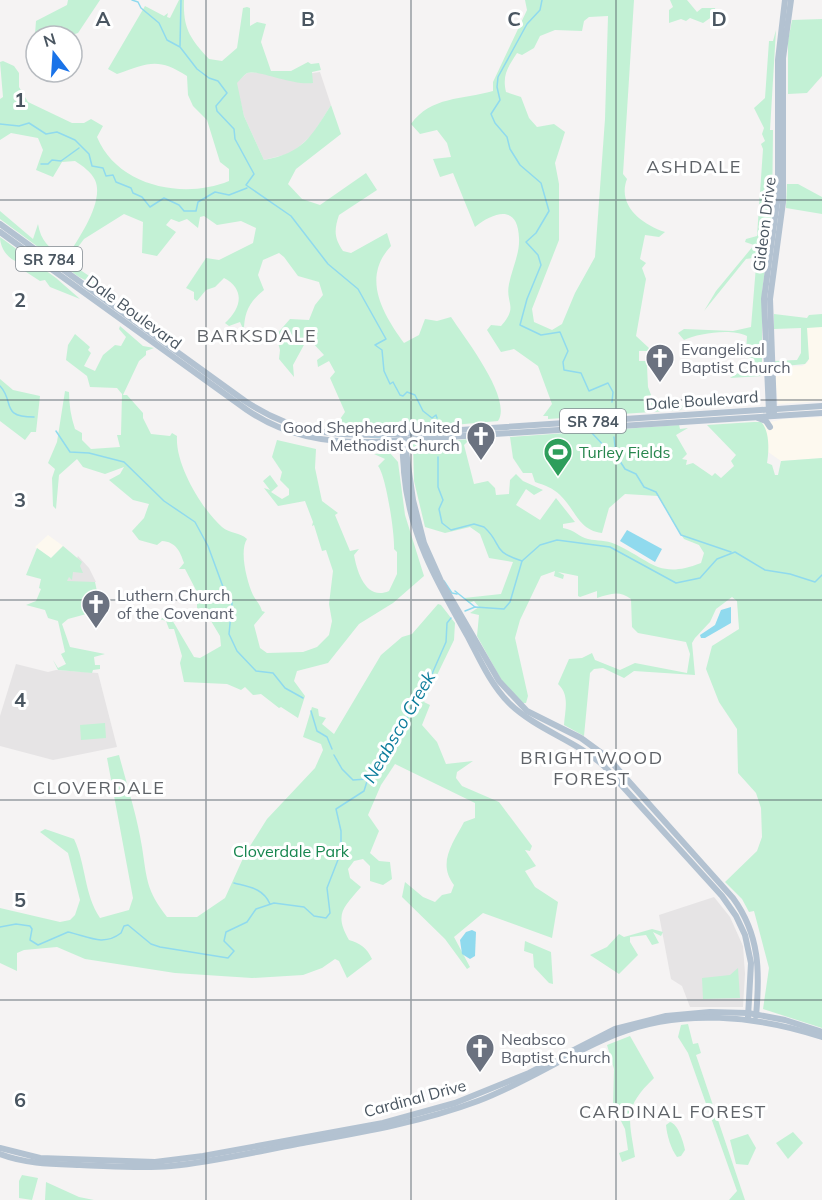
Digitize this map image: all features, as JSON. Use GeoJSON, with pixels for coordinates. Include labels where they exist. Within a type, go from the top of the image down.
{"type":"FeatureCollection","features":[{"type":"Feature","properties":{"kind":"main road","name":"Gideon Drive"},"geometry":{"type":"LineString","coordinates":[[771,412],[769,313],[783,202],[779,42],[785,0]]}},
{"type":"Feature","properties":{"kind":"main road","name":"Gideon Drive"},"geometry":{"type":"LineString","coordinates":[[781,99],[784,44],[790,0]]}},
{"type":"Feature","properties":{"kind":"main road","name":"Dale Boulevard"},"geometry":{"type":"LineString","coordinates":[[0,224],[245,401],[270,416],[304,430],[330,434],[404,437],[749,417],[771,412]]}},
{"type":"Feature","properties":{"kind":"main road","name":"Dale Boulevard"},"geometry":{"type":"LineString","coordinates":[[0,232],[265,422],[294,434],[322,440],[372,442],[404,437],[771,412],[822,411]]}},
{"type":"Feature","properties":{"kind":"main road"},"geometry":{"type":"LineString","coordinates":[[749,417],[764,420],[770,428]]}},
{"type":"Feature","properties":{"kind":"main road"},"geometry":{"type":"LineString","coordinates":[[404,437],[409,506],[417,540],[437,584],[494,684],[508,702],[530,720],[580,747],[604,766],[726,902],[742,930],[750,956],[752,970],[748,1017]]}},
{"type":"Feature","properties":{"kind":"main road"},"geometry":{"type":"LineString","coordinates":[[404,437],[413,500],[424,543],[441,581],[494,673],[507,692],[527,711],[580,738],[607,757],[733,898],[746,917],[757,950],[760,976],[756,1018]]}},
{"type":"Feature","properties":{"kind":"main road"},"geometry":{"type":"LineString","coordinates":[[372,442],[398,446],[404,460]]}},
{"type":"Feature","properties":{"kind":"main road","name":"Cardinal Drive"},"geometry":{"type":"LineString","coordinates":[[0,1148],[30,1157],[155,1162],[204,1156],[383,1123],[435,1110],[515,1079],[615,1029],[636,1022],[699,1012],[756,1018],[822,1032]]}},
{"type":"Feature","properties":{"kind":"main road","name":"Cardinal Drive"},"geometry":{"type":"LineString","coordinates":[[0,1154],[39,1163],[130,1167],[172,1166],[379,1130],[440,1114],[500,1092],[615,1035],[646,1025],[691,1019],[748,1017]]}},
{"type":"Feature","properties":{"kind":"main road","name":"Cardinal Drive"},"geometry":{"type":"LineString","coordinates":[[756,1018],[822,1037]]}},
{"type":"Feature","properties":{"kind":"shaded area"},"geometry":{"type":"Polygon","coordinates":[[[271,71],[299,75],[320,72],[331,105],[313,134],[292,153],[264,160],[244,116],[236,83],[247,73],[271,71]]]}},
{"type":"Feature","properties":{"kind":"shaded area"},"geometry":{"type":"Polygon","coordinates":[[[807,327],[822,327],[822,401],[778,404],[774,367],[802,366],[808,362],[807,327]]]}},
{"type":"Feature","properties":{"kind":"shaded area"},"geometry":{"type":"Polygon","coordinates":[[[822,417],[822,458],[781,461],[768,452],[763,424],[783,419],[822,417]]]}},
{"type":"Feature","properties":{"kind":"shaded area"},"geometry":{"type":"Polygon","coordinates":[[[48,535],[63,546],[51,558],[35,547],[48,535]]]}},
{"type":"Feature","properties":{"kind":"shaded area"},"geometry":{"type":"Polygon","coordinates":[[[78,556],[89,568],[96,582],[66,582],[78,556]]]}},
{"type":"Feature","properties":{"kind":"shaded area"},"geometry":{"type":"Polygon","coordinates":[[[16,664],[48,672],[56,670],[98,673],[117,747],[53,760],[0,746],[0,716],[16,664]]]}},
{"type":"Feature","properties":{"kind":"shaded area"},"geometry":{"type":"Polygon","coordinates":[[[714,897],[730,917],[743,946],[745,974],[743,1007],[690,1007],[682,986],[671,979],[659,915],[714,897]]]}},
{"type":"Feature","properties":{"kind":"green space"},"geometry":{"type":"Polygon","coordinates":[[[68,0],[100,0],[84,24],[36,24],[36,21],[67,5],[68,0]]]}},
{"type":"Feature","properties":{"kind":"green space"},"geometry":{"type":"Polygon","coordinates":[[[179,0],[184,0],[186,26],[189,32],[209,59],[222,61],[237,48],[243,8],[247,7],[250,8],[250,26],[257,22],[266,24],[261,42],[271,71],[291,71],[308,62],[319,63],[321,70],[312,72],[313,83],[295,82],[252,72],[247,73],[237,83],[244,116],[264,160],[288,153],[305,142],[331,105],[341,134],[296,169],[288,184],[302,199],[320,205],[366,173],[377,190],[339,215],[336,238],[340,246],[343,251],[351,253],[387,233],[391,246],[382,258],[377,271],[376,283],[378,296],[389,320],[404,343],[419,335],[425,319],[437,321],[451,317],[476,353],[493,384],[501,411],[498,421],[420,428],[414,422],[400,421],[390,425],[349,430],[338,429],[334,426],[331,421],[338,422],[345,412],[330,378],[335,372],[329,361],[318,367],[317,360],[324,355],[311,341],[305,343],[293,365],[294,377],[279,359],[280,350],[276,335],[290,319],[309,320],[315,305],[323,295],[319,282],[298,276],[279,253],[263,260],[258,275],[264,290],[248,308],[244,331],[240,322],[229,326],[225,323],[235,311],[239,299],[231,282],[224,278],[215,287],[206,290],[197,301],[194,299],[194,292],[186,288],[206,258],[219,260],[253,243],[256,228],[241,221],[217,225],[204,216],[200,217],[198,228],[187,219],[179,222],[171,219],[166,225],[176,232],[157,256],[142,253],[143,222],[124,214],[84,239],[69,259],[74,266],[100,283],[95,285],[79,277],[0,219],[0,211],[33,239],[38,224],[41,236],[47,244],[66,258],[93,210],[97,189],[91,174],[75,161],[62,162],[53,177],[36,170],[43,150],[38,138],[11,133],[0,140],[0,99],[3,97],[0,62],[3,61],[14,66],[19,73],[19,87],[28,102],[72,123],[84,123],[91,119],[103,126],[97,137],[107,154],[135,177],[172,188],[192,189],[211,187],[229,181],[229,169],[220,162],[207,120],[193,106],[188,95],[187,76],[160,64],[145,65],[117,74],[108,69],[145,6],[164,16],[168,13],[167,17],[170,18],[179,0]]]}},
{"type":"Feature","properties":{"kind":"green space"},"geometry":{"type":"Polygon","coordinates":[[[525,0],[634,0],[623,174],[627,179],[625,197],[628,205],[640,219],[665,232],[659,237],[645,235],[640,259],[646,263],[642,268],[646,279],[636,336],[649,348],[649,351],[639,351],[639,361],[659,361],[667,358],[662,365],[647,366],[648,387],[654,403],[675,402],[683,406],[681,410],[548,419],[548,416],[543,416],[552,404],[538,366],[514,349],[501,352],[487,330],[491,325],[501,326],[509,314],[508,291],[518,249],[518,227],[510,216],[504,214],[490,218],[475,227],[453,173],[440,177],[433,159],[451,157],[447,143],[437,130],[420,134],[411,124],[428,108],[448,100],[493,91],[493,82],[527,10],[525,0]],[[608,16],[589,17],[584,21],[582,31],[555,30],[540,36],[534,48],[522,55],[517,53],[505,76],[506,92],[521,97],[529,118],[537,127],[554,124],[565,132],[555,163],[559,184],[559,240],[532,309],[534,322],[552,330],[562,324],[575,293],[595,257],[605,119],[608,16]]]}},
{"type":"Feature","properties":{"kind":"green space"},"geometry":{"type":"Polygon","coordinates":[[[670,0],[687,0],[697,12],[702,8],[715,8],[716,14],[703,23],[690,18],[686,21],[681,19],[669,23],[669,10],[673,7],[670,0]]]}},
{"type":"Feature","properties":{"kind":"green space"},"geometry":{"type":"Polygon","coordinates":[[[822,19],[822,76],[807,93],[788,94],[788,41],[792,20],[822,19]]]}},
{"type":"Feature","properties":{"kind":"green space"},"geometry":{"type":"Polygon","coordinates":[[[776,30],[770,130],[773,130],[772,215],[762,292],[762,376],[730,378],[751,365],[746,352],[747,336],[733,332],[715,332],[684,340],[678,333],[684,329],[733,331],[751,327],[756,266],[753,258],[746,259],[704,311],[716,291],[754,245],[745,242],[746,239],[757,236],[763,149],[761,144],[765,141],[762,134],[764,128],[754,108],[765,98],[769,41],[773,41],[776,30]]]}},
{"type":"Feature","properties":{"kind":"green space"},"geometry":{"type":"Polygon","coordinates":[[[787,184],[798,184],[822,197],[822,214],[786,208],[787,184]]]}},
{"type":"Feature","properties":{"kind":"green space"},"geometry":{"type":"Polygon","coordinates":[[[0,237],[56,278],[80,299],[50,287],[45,280],[40,281],[20,268],[18,262],[5,252],[0,237]]]}},
{"type":"Feature","properties":{"kind":"green space"},"geometry":{"type":"Polygon","coordinates":[[[774,314],[807,318],[809,315],[822,314],[822,327],[807,328],[809,359],[805,364],[774,367],[774,361],[797,360],[801,353],[801,328],[774,329],[774,314]]]}},
{"type":"Feature","properties":{"kind":"green space"},"geometry":{"type":"Polygon","coordinates":[[[120,326],[143,346],[154,348],[146,351],[146,355],[139,361],[123,395],[127,395],[143,413],[151,434],[170,436],[172,433],[177,436],[177,447],[185,472],[206,509],[222,527],[247,539],[244,551],[246,575],[253,595],[262,611],[265,612],[254,625],[260,648],[267,653],[303,652],[317,647],[329,635],[332,621],[329,604],[333,571],[326,550],[322,551],[314,525],[312,526],[313,522],[305,501],[278,506],[264,488],[270,490],[263,481],[270,475],[278,486],[271,492],[282,499],[289,495],[289,489],[280,480],[282,472],[272,457],[277,440],[316,449],[315,468],[322,501],[338,513],[335,515],[350,551],[359,549],[354,555],[360,576],[374,592],[389,591],[397,574],[397,552],[394,549],[387,493],[378,466],[385,459],[374,454],[390,453],[398,462],[405,515],[424,576],[393,603],[359,624],[328,663],[297,671],[294,681],[305,696],[298,718],[281,707],[279,708],[261,694],[253,695],[245,687],[241,690],[227,684],[184,682],[180,663],[182,656],[174,629],[169,629],[166,621],[160,619],[168,616],[171,618],[194,657],[200,658],[221,646],[220,636],[205,611],[197,611],[197,602],[191,600],[189,596],[197,592],[185,569],[179,569],[184,563],[177,548],[167,542],[162,541],[157,545],[139,540],[132,531],[144,518],[149,504],[133,500],[109,480],[120,474],[124,467],[105,474],[83,467],[77,459],[59,475],[56,509],[53,506],[52,478],[55,469],[48,463],[57,442],[65,391],[69,392],[75,429],[82,433],[82,440],[91,449],[120,447],[117,435],[121,435],[122,394],[117,388],[90,387],[87,376],[66,360],[68,345],[75,334],[90,347],[88,350],[91,353],[84,366],[95,371],[103,355],[115,345],[121,346],[126,337],[119,329],[120,326]]]}},
{"type":"Feature","properties":{"kind":"green space"},"geometry":{"type":"Polygon","coordinates":[[[0,379],[13,390],[40,396],[36,432],[31,432],[25,440],[0,421],[0,379]]]}},
{"type":"Feature","properties":{"kind":"green space"},"geometry":{"type":"Polygon","coordinates":[[[761,422],[767,436],[767,463],[772,465],[775,475],[778,475],[781,461],[822,458],[822,1028],[763,1009],[769,968],[754,911],[749,912],[742,899],[725,882],[757,851],[762,837],[761,808],[756,793],[738,773],[737,729],[719,702],[706,669],[712,646],[739,629],[737,601],[732,597],[716,609],[710,622],[692,643],[695,675],[634,671],[624,678],[603,668],[594,669],[590,673],[584,736],[564,725],[565,698],[558,684],[569,659],[582,658],[592,653],[595,660],[620,670],[635,663],[687,673],[690,654],[686,642],[638,633],[632,627],[631,599],[627,596],[614,594],[597,598],[597,591],[580,597],[578,596],[578,576],[558,572],[564,575],[563,579],[554,576],[555,571],[541,576],[520,620],[515,638],[528,696],[526,703],[523,703],[502,681],[477,636],[479,615],[470,613],[479,607],[474,601],[469,603],[464,598],[501,594],[513,562],[489,558],[480,534],[470,527],[445,533],[425,527],[414,481],[413,444],[470,439],[464,445],[474,484],[488,481],[495,488],[496,495],[509,494],[510,480],[516,474],[523,481],[543,490],[534,495],[526,489],[516,505],[540,520],[556,498],[575,522],[563,524],[563,528],[591,540],[615,544],[664,569],[686,568],[701,563],[704,553],[699,545],[684,539],[658,496],[625,494],[609,508],[602,533],[594,531],[582,524],[557,493],[535,482],[532,473],[523,473],[513,458],[510,437],[679,425],[680,429],[688,428],[676,435],[687,454],[682,459],[687,460],[686,465],[693,463],[712,476],[715,473],[721,478],[734,466],[731,461],[736,455],[707,425],[761,422]]]}},
{"type":"Feature","properties":{"kind":"green space"},"geometry":{"type":"Polygon","coordinates":[[[63,546],[82,562],[80,566],[83,573],[73,572],[72,580],[69,577],[67,581],[95,582],[101,610],[68,619],[62,624],[70,647],[105,654],[94,657],[95,665],[100,665],[100,669],[93,670],[92,673],[58,670],[53,660],[58,668],[66,664],[61,654],[65,652],[58,621],[48,618],[45,610],[26,605],[36,601],[41,589],[39,588],[41,579],[26,575],[37,548],[51,558],[63,546]]]}},
{"type":"Feature","properties":{"kind":"green space","name":"Cloverdale Park"},"geometry":{"type":"Polygon","coordinates":[[[438,604],[455,623],[454,640],[424,702],[430,705],[422,725],[437,742],[446,764],[473,761],[457,772],[456,778],[462,786],[499,802],[532,846],[530,851],[525,850],[536,866],[525,871],[535,887],[558,902],[552,938],[483,913],[454,937],[470,967],[467,969],[445,939],[402,897],[405,882],[423,897],[435,902],[442,895],[451,893],[454,885],[447,869],[449,853],[464,822],[475,818],[475,803],[395,764],[381,785],[368,815],[379,831],[370,853],[379,861],[390,862],[392,879],[383,885],[370,881],[370,866],[363,859],[354,861],[348,869],[350,878],[361,887],[345,906],[341,917],[342,924],[349,940],[363,946],[372,959],[347,978],[339,961],[335,959],[322,968],[303,975],[252,978],[175,973],[85,959],[57,947],[24,950],[17,953],[17,971],[0,963],[0,908],[60,922],[70,920],[75,915],[80,900],[68,853],[40,832],[45,829],[74,839],[91,899],[100,918],[129,910],[133,898],[107,758],[119,755],[151,891],[167,917],[197,917],[225,898],[245,854],[267,819],[315,768],[323,750],[321,744],[303,737],[312,707],[318,709],[319,716],[326,718],[322,724],[334,734],[381,655],[402,637],[412,634],[438,604]]]}},
{"type":"Feature","properties":{"kind":"green space"},"geometry":{"type":"Polygon","coordinates":[[[105,723],[106,738],[81,740],[80,725],[105,723]]]}},
{"type":"Feature","properties":{"kind":"green space"},"geometry":{"type":"Polygon","coordinates":[[[652,929],[663,932],[661,936],[653,932],[659,943],[652,945],[646,935],[630,937],[630,942],[638,955],[619,974],[590,955],[607,947],[619,934],[624,937],[652,929]]]}},
{"type":"Feature","properties":{"kind":"green space"},"geometry":{"type":"Polygon","coordinates":[[[525,941],[551,952],[553,984],[549,983],[534,967],[533,954],[524,951],[525,941]]]}},
{"type":"Feature","properties":{"kind":"green space"},"geometry":{"type":"Polygon","coordinates":[[[738,968],[740,998],[703,999],[702,978],[730,975],[738,968]]]}},
{"type":"Feature","properties":{"kind":"green space"},"geometry":{"type":"Polygon","coordinates":[[[688,1024],[693,1044],[698,1043],[701,1053],[696,1055],[745,1200],[729,1200],[737,1191],[688,1053],[678,1037],[681,1025],[688,1024]]]}},
{"type":"Feature","properties":{"kind":"green space"},"geometry":{"type":"Polygon","coordinates":[[[630,1036],[654,1078],[637,1097],[631,1114],[635,1157],[622,1162],[619,1153],[628,1150],[625,1129],[613,1105],[614,1069],[607,1045],[630,1036]]]}},
{"type":"Feature","properties":{"kind":"green space"},"geometry":{"type":"Polygon","coordinates":[[[670,1122],[678,1129],[683,1142],[685,1150],[681,1156],[677,1157],[667,1134],[666,1125],[670,1122]]]}},
{"type":"Feature","properties":{"kind":"green space"},"geometry":{"type":"Polygon","coordinates":[[[793,1132],[803,1143],[788,1159],[776,1143],[793,1132]]]}},
{"type":"Feature","properties":{"kind":"green space"},"geometry":{"type":"Polygon","coordinates":[[[748,1134],[756,1148],[748,1165],[736,1164],[730,1140],[748,1134]]]}},
{"type":"Feature","properties":{"kind":"green space"},"geometry":{"type":"Polygon","coordinates":[[[22,1175],[38,1178],[32,1200],[19,1198],[19,1181],[22,1175]]]}},
{"type":"Feature","properties":{"kind":"green space"},"geometry":{"type":"Polygon","coordinates":[[[46,1182],[79,1197],[94,1200],[45,1200],[46,1182]]]}},
{"type":"Feature","properties":{"kind":"water"},"geometry":{"type":"Polygon","coordinates":[[[627,530],[662,549],[655,562],[620,541],[627,530]]]}},
{"type":"Feature","properties":{"kind":"water"},"geometry":{"type":"Polygon","coordinates":[[[731,607],[731,623],[701,638],[700,635],[715,625],[721,610],[731,607]]]}},
{"type":"Feature","properties":{"kind":"water"},"geometry":{"type":"Polygon","coordinates":[[[472,930],[476,932],[475,956],[470,959],[462,954],[460,940],[466,932],[472,930]]]}},
{"type":"Feature","properties":{"kind":"waterway"},"geometry":{"type":"LineString","coordinates":[[132,0],[138,2],[141,8],[159,23],[167,40],[180,47],[197,69],[209,78],[218,81],[227,93],[216,106],[217,111],[234,129],[235,139],[254,174],[246,185],[291,216],[328,264],[358,289],[386,339],[375,345],[382,350],[384,371],[390,384],[393,382],[400,395],[403,396],[407,392],[415,395],[423,411],[432,418],[436,415],[437,418]]}},
{"type":"Feature","properties":{"kind":"waterway"},"geometry":{"type":"LineString","coordinates":[[180,46],[181,0]]}},
{"type":"Feature","properties":{"kind":"waterway"},"geometry":{"type":"LineString","coordinates":[[542,0],[540,10],[527,24],[498,77],[497,87],[500,100],[491,114],[495,123],[507,137],[510,149],[520,165],[541,183],[549,211],[536,233],[526,242],[538,255],[541,265],[527,299],[520,325],[541,335],[560,332],[568,351],[563,362],[564,370],[581,373],[589,391],[608,383],[613,392],[612,402]]}},
{"type":"Feature","properties":{"kind":"waterway"},"geometry":{"type":"LineString","coordinates":[[0,124],[19,126],[29,123],[46,134],[57,132],[75,140],[89,154],[92,166],[103,168],[106,176],[113,175],[116,182],[131,188],[133,193],[142,197],[150,207],[164,198],[179,205],[184,211],[196,211],[198,202],[215,192],[229,195],[247,188]]}},
{"type":"Feature","properties":{"kind":"waterway"},"geometry":{"type":"LineString","coordinates":[[41,164],[48,164],[52,160],[61,161],[79,148]]}},
{"type":"Feature","properties":{"kind":"waterway"},"geometry":{"type":"LineString","coordinates":[[0,386],[12,411],[23,416],[34,417]]}},
{"type":"Feature","properties":{"kind":"waterway"},"geometry":{"type":"LineString","coordinates":[[285,426],[293,429]]}},
{"type":"Feature","properties":{"kind":"waterway"},"geometry":{"type":"LineString","coordinates":[[56,431],[70,452],[89,453],[124,462],[164,501],[195,522],[208,546],[226,595],[232,603],[229,634],[237,651],[256,671],[273,673],[285,688],[303,698]]}},
{"type":"Feature","properties":{"kind":"waterway"},"geometry":{"type":"LineString","coordinates":[[591,432],[606,448],[614,451]]}},
{"type":"Feature","properties":{"kind":"waterway"},"geometry":{"type":"LineString","coordinates":[[370,437],[386,437]]}},
{"type":"Feature","properties":{"kind":"waterway"},"geometry":{"type":"LineString","coordinates":[[614,437],[616,455],[625,469],[636,474],[644,487],[656,492],[681,535],[731,552]]}},
{"type":"Feature","properties":{"kind":"waterway"},"geometry":{"type":"LineString","coordinates":[[349,447],[394,447]]}},
{"type":"Feature","properties":{"kind":"waterway"},"geometry":{"type":"LineString","coordinates":[[438,457],[438,487],[443,500],[439,509],[442,523],[451,530],[474,524],[484,527],[505,554],[522,561]]}},
{"type":"Feature","properties":{"kind":"waterway","name":"Neabsco Creek"},"geometry":{"type":"LineString","coordinates":[[465,611],[475,607],[504,609],[510,602],[522,561],[540,545],[557,540],[610,547],[676,583],[700,578],[717,559],[735,552],[765,570],[790,574],[815,582],[822,575]]}},
{"type":"Feature","properties":{"kind":"waterway"},"geometry":{"type":"LineString","coordinates":[[444,581],[452,593],[457,594]]}},
{"type":"Feature","properties":{"kind":"waterway"},"geometry":{"type":"LineString","coordinates":[[455,591],[475,607]]}},
{"type":"Feature","properties":{"kind":"waterway","name":"Neabsco Creek"},"geometry":{"type":"LineString","coordinates":[[0,927],[16,924],[30,926],[32,929],[30,940],[38,945],[68,932],[95,939],[108,939],[121,933],[124,926],[128,925],[151,944],[160,947],[228,958],[234,951],[224,941],[226,932],[247,922],[256,909],[274,903],[304,907],[314,916],[326,918],[330,913],[327,888],[341,852],[341,831],[336,809],[364,791],[369,775],[404,726],[412,706],[428,683],[446,642],[447,623],[451,618]]}},
{"type":"Feature","properties":{"kind":"waterway"},"geometry":{"type":"LineString","coordinates":[[311,711],[317,731],[327,737],[332,749]]}},
{"type":"Feature","properties":{"kind":"waterway"},"geometry":{"type":"LineString","coordinates":[[334,755],[342,769],[353,780],[367,779]]}},
{"type":"Feature","properties":{"kind":"waterway"},"geometry":{"type":"LineString","coordinates":[[234,883],[259,891],[270,904]]}},
{"type":"Feature","properties":{"kind":"place","name":"Evangelical Baptist Church"},"geometry":{"type":"Point","coordinates":[660,384]}},
{"type":"Feature","properties":{"kind":"place","name":"Good Shepheard United Methodist Church"},"geometry":{"type":"Point","coordinates":[481,462]}},
{"type":"Feature","properties":{"kind":"place","name":"Turley Fields"},"geometry":{"type":"Point","coordinates":[558,478]}},
{"type":"Feature","properties":{"kind":"place","name":"Luthern Church of the Covenant"},"geometry":{"type":"Point","coordinates":[96,630]}},
{"type":"Feature","properties":{"kind":"place","name":"Neabsco Baptist Church"},"geometry":{"type":"Point","coordinates":[480,1074]}},
{"type":"Feature","properties":{"kind":"district","name":"ASHDALE"},"geometry":{"type":"Point","coordinates":[694,166]}},
{"type":"Feature","properties":{"kind":"district","name":"BARKSDALE"},"geometry":{"type":"Point","coordinates":[257,335]}},
{"type":"Feature","properties":{"kind":"district","name":"BRIGHTWOOD FOREST"},"geometry":{"type":"Point","coordinates":[592,768]}},
{"type":"Feature","properties":{"kind":"district","name":"CLOVERDALE"},"geometry":{"type":"Point","coordinates":[99,787]}},
{"type":"Feature","properties":{"kind":"district","name":"CARDINAL FOREST"},"geometry":{"type":"Point","coordinates":[673,1111]}}]}
